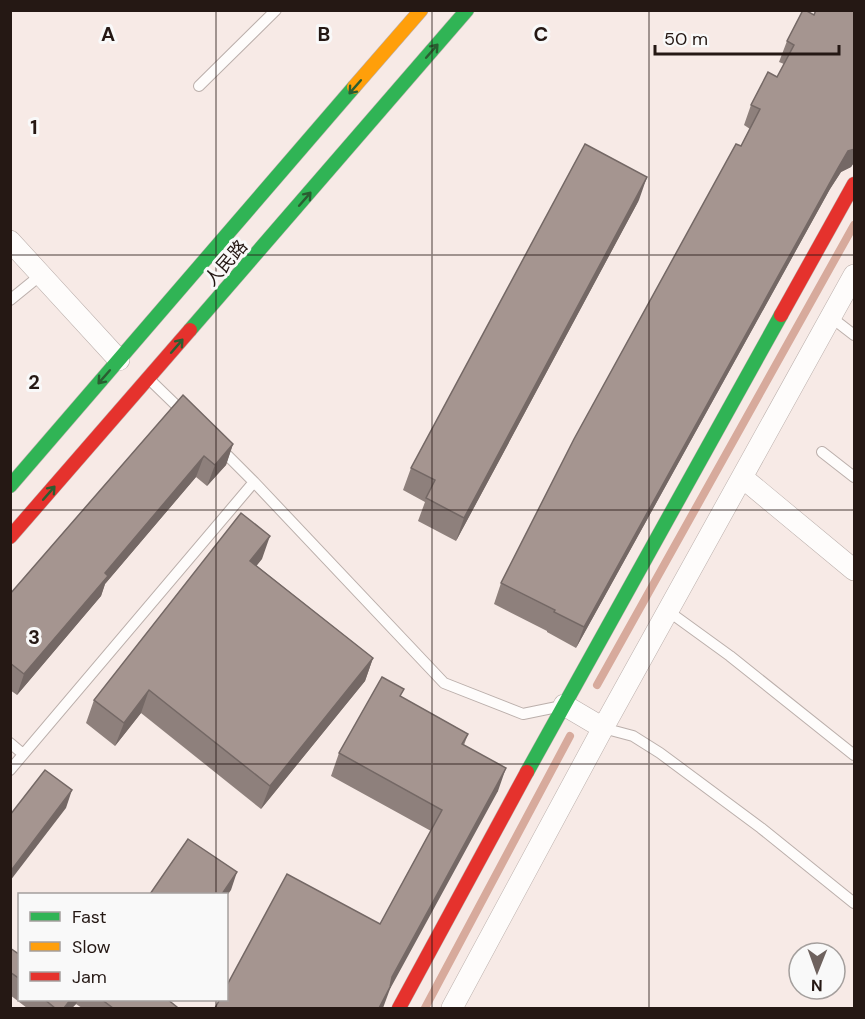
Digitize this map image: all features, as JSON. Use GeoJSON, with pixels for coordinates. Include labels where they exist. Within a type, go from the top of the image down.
{"type":"FeatureCollection","features":[{"type":"Feature","properties":{"kind":"main road","name":"人民路"},"geometry":{"type":"LineString","coordinates":[[10,486],[421,10]]}},
{"type":"Feature","properties":{"kind":"main road","name":"人民路"},"geometry":{"type":"LineString","coordinates":[[10,537],[467,10]]}},
{"type":"Feature","properties":{"kind":"main road"},"geometry":{"type":"LineString","coordinates":[[399,1008],[564,705],[855,184]]}},
{"type":"Feature","properties":{"kind":"street"},"geometry":{"type":"LineString","coordinates":[[10,241],[119,360]]}},
{"type":"Feature","properties":{"kind":"street"},"geometry":{"type":"LineString","coordinates":[[452,1008],[603,728],[855,275]]}},
{"type":"Feature","properties":{"kind":"street"},"geometry":{"type":"LineString","coordinates":[[743,478],[855,570]]}},
{"type":"Feature","properties":{"kind":"street"},"geometry":{"type":"LineString","coordinates":[[564,705],[603,728]]}},
{"type":"Feature","properties":{"kind":"lane"},"geometry":{"type":"LineString","coordinates":[[199,86],[276,10]]}},
{"type":"Feature","properties":{"kind":"lane"},"geometry":{"type":"LineString","coordinates":[[10,300],[42,274]]}},
{"type":"Feature","properties":{"kind":"lane"},"geometry":{"type":"LineString","coordinates":[[832,318],[855,335]]}},
{"type":"Feature","properties":{"kind":"lane"},"geometry":{"type":"LineString","coordinates":[[149,379],[189,418]]}},
{"type":"Feature","properties":{"kind":"lane"},"geometry":{"type":"LineString","coordinates":[[214,442],[444,683],[523,714],[564,705]]}},
{"type":"Feature","properties":{"kind":"lane"},"geometry":{"type":"LineString","coordinates":[[822,452],[855,477]]}},
{"type":"Feature","properties":{"kind":"lane"},"geometry":{"type":"LineString","coordinates":[[10,770],[254,482]]}},
{"type":"Feature","properties":{"kind":"lane"},"geometry":{"type":"LineString","coordinates":[[668,611],[730,656],[855,755]]}},
{"type":"Feature","properties":{"kind":"lane"},"geometry":{"type":"LineString","coordinates":[[603,728],[633,736],[660,753],[761,828],[855,903]]}},
{"type":"Feature","properties":{"kind":"lane"},"geometry":{"type":"LineString","coordinates":[[10,743],[23,754]]}},
{"type":"Feature","properties":{"kind":"building"},"geometry":{"type":"Polygon","coordinates":[[[803,10],[814,15],[816,10],[855,11],[855,149],[848,151],[838,168],[584,627],[501,583],[574,439],[736,144],[741,146],[760,109],[751,105],[768,72],[777,77],[794,45],[787,41],[803,10]]]}},
{"type":"Feature","properties":{"kind":"building"},"geometry":{"type":"Polygon","coordinates":[[[585,144],[647,177],[464,518],[426,498],[435,480],[411,468],[585,144]]]}},
{"type":"Feature","properties":{"kind":"building"},"geometry":{"type":"Polygon","coordinates":[[[183,395],[233,444],[215,465],[204,456],[105,573],[108,576],[24,674],[10,663],[10,594],[183,395]]]}},
{"type":"Feature","properties":{"kind":"building"},"geometry":{"type":"Polygon","coordinates":[[[241,513],[270,536],[250,561],[373,658],[270,786],[149,690],[124,723],[94,700],[241,513]]]}},
{"type":"Feature","properties":{"kind":"building"},"geometry":{"type":"Polygon","coordinates":[[[382,677],[404,689],[400,696],[468,734],[462,744],[506,768],[392,977],[390,987],[379,1008],[215,1008],[219,1001],[228,1001],[228,983],[287,874],[380,924],[442,810],[339,753],[382,677]]]}},
{"type":"Feature","properties":{"kind":"building"},"geometry":{"type":"Polygon","coordinates":[[[45,770],[72,790],[10,872],[10,815],[45,770]]]}},
{"type":"Feature","properties":{"kind":"building"},"geometry":{"type":"Polygon","coordinates":[[[188,839],[237,872],[223,893],[151,893],[188,839]]]}},
{"type":"Feature","properties":{"kind":"building"},"geometry":{"type":"Polygon","coordinates":[[[10,948],[18,954],[18,978],[10,972],[10,948]]]}},
{"type":"Feature","properties":{"kind":"building"},"geometry":{"type":"Polygon","coordinates":[[[46,1001],[69,1001],[64,1008],[55,1008],[46,1001]]]}},
{"type":"Feature","properties":{"kind":"building"},"geometry":{"type":"Polygon","coordinates":[[[104,1001],[170,1001],[177,1007],[176,1008],[113,1008],[104,1001]]]}},
{"type":"Feature","properties":{"kind":"waterway"},"geometry":{"type":"LineString","coordinates":[[597,685],[854,225]]}},
{"type":"Feature","properties":{"kind":"waterway"},"geometry":{"type":"LineString","coordinates":[[425,1008],[570,736]]}},
{"type":"Feature","properties":{"kind":"traffic: fast"},"geometry":{"type":"LineString","coordinates":[[190,330],[467,10]]}},
{"type":"Feature","properties":{"kind":"traffic: fast"},"geometry":{"type":"LineString","coordinates":[[10,486],[354,87]]}},
{"type":"Feature","properties":{"kind":"traffic: fast"},"geometry":{"type":"LineString","coordinates":[[527,772],[781,315]]}},
{"type":"Feature","properties":{"kind":"traffic: slow"},"geometry":{"type":"LineString","coordinates":[[354,87],[421,10]]}},
{"type":"Feature","properties":{"kind":"traffic: jam"},"geometry":{"type":"LineString","coordinates":[[781,315],[854,184]]}},
{"type":"Feature","properties":{"kind":"traffic: jam"},"geometry":{"type":"LineString","coordinates":[[10,537],[190,330]]}},
{"type":"Feature","properties":{"kind":"traffic: jam"},"geometry":{"type":"LineString","coordinates":[[399,1008],[527,772]]}}]}
